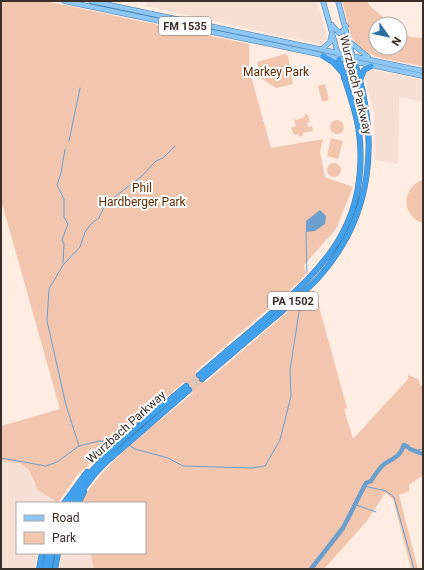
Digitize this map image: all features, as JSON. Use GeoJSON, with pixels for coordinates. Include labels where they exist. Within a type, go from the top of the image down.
{"type":"FeatureCollection","features":[{"type":"Feature","properties":{"kind":"highway"},"geometry":{"type":"LineString","coordinates":[[323,56],[333,62],[343,76],[350,71],[360,81],[365,69],[371,66]]}},
{"type":"Feature","properties":{"kind":"highway","name":"Wurzbach Parkway"},"geometry":{"type":"LineString","coordinates":[[339,59],[358,124],[360,150],[358,186],[354,206],[345,230],[327,259],[307,282],[201,377],[314,282],[331,262],[346,239],[362,197],[369,159],[368,121],[355,62]]}},
{"type":"Feature","properties":{"kind":"highway","name":"Wurzbach Parkway"},"geometry":{"type":"LineString","coordinates":[[69,502],[106,456],[188,388],[104,464],[74,502]]}},
{"type":"Feature","properties":{"kind":"highway"},"geometry":{"type":"LineString","coordinates":[[65,502],[82,478],[106,456]]}},
{"type":"Feature","properties":{"kind":"highway"},"geometry":{"type":"LineString","coordinates":[[79,502],[104,464]]}},
{"type":"Feature","properties":{"kind":"highway"},"geometry":{"type":"LineString","coordinates":[[39,569],[42,554]]}},
{"type":"Feature","properties":{"kind":"highway"},"geometry":{"type":"LineString","coordinates":[[44,569],[48,554]]}},
{"type":"Feature","properties":{"kind":"highway"},"geometry":{"type":"LineString","coordinates":[[49,569],[52,554]]}},
{"type":"Feature","properties":{"kind":"highway"},"geometry":{"type":"LineString","coordinates":[[55,569],[58,554]]}},
{"type":"Feature","properties":{"kind":"main road","name":"FM 1535"},"geometry":{"type":"LineString","coordinates":[[64,1],[423,76]]}},
{"type":"Feature","properties":{"kind":"main road","name":"FM 1535"},"geometry":{"type":"LineString","coordinates":[[92,1],[423,71]]}},
{"type":"Feature","properties":{"kind":"main road","name":"Wurzbach Parkway"},"geometry":{"type":"LineString","coordinates":[[323,1],[339,59]]}},
{"type":"Feature","properties":{"kind":"main road","name":"Wurzbach Parkway"},"geometry":{"type":"LineString","coordinates":[[338,1],[355,62]]}},
{"type":"Feature","properties":{"kind":"main road"},"geometry":{"type":"LineString","coordinates":[[329,20],[339,33],[343,31],[346,26]]}},
{"type":"Feature","properties":{"kind":"main road"},"geometry":{"type":"LineString","coordinates":[[322,49],[330,42],[332,30]]}},
{"type":"Feature","properties":{"kind":"main road"},"geometry":{"type":"LineString","coordinates":[[350,42],[372,59]]}},
{"type":"Feature","properties":{"kind":"main road"},"geometry":{"type":"LineString","coordinates":[[398,71],[400,69],[409,68]]}},
{"type":"Feature","properties":{"kind":"shaded area"},"geometry":{"type":"Polygon","coordinates":[[[147,1],[317,1],[327,38],[322,45],[146,6],[147,1]]]}},
{"type":"Feature","properties":{"kind":"shaded area"},"geometry":{"type":"Polygon","coordinates":[[[371,69],[423,80],[423,102],[399,97],[398,164],[375,160],[374,115],[365,78],[365,74],[371,69]]]}},
{"type":"Feature","properties":{"kind":"shaded area"},"geometry":{"type":"Polygon","coordinates":[[[1,461],[20,463],[28,469],[33,483],[49,498],[56,502],[16,502],[16,554],[37,554],[35,569],[1,569],[1,461]]]}},
{"type":"Feature","properties":{"kind":"shaded area"},"geometry":{"type":"Polygon","coordinates":[[[61,554],[90,554],[94,569],[58,569],[61,554]]]}},
{"type":"Feature","properties":{"kind":"green space","name":"Phil Hardberger Park"},"geometry":{"type":"Polygon","coordinates":[[[1,1],[45,1],[249,44],[249,69],[271,148],[323,139],[320,152],[325,177],[353,187],[336,229],[304,265],[306,274],[298,283],[195,372],[205,383],[291,309],[315,292],[347,408],[344,409],[353,439],[408,379],[408,375],[418,379],[421,386],[423,385],[423,475],[409,485],[409,491],[399,495],[418,569],[411,569],[393,499],[385,493],[367,521],[324,569],[94,569],[90,554],[146,554],[146,502],[82,502],[90,489],[116,459],[193,393],[184,382],[78,474],[59,502],[38,490],[28,469],[20,463],[1,461],[1,426],[60,409],[1,200],[1,1]]]}},
{"type":"Feature","properties":{"kind":"green space"},"geometry":{"type":"Polygon","coordinates":[[[342,1],[367,1],[370,6],[382,16],[368,16],[368,53],[358,46],[351,35],[342,1]]]}},
{"type":"Feature","properties":{"kind":"green space"},"geometry":{"type":"Polygon","coordinates":[[[408,35],[423,38],[423,66],[374,56],[408,56],[408,35]]]}},
{"type":"Feature","properties":{"kind":"green space","name":"Markey Park"},"geometry":{"type":"Polygon","coordinates":[[[285,54],[288,56],[293,84],[276,88],[262,79],[257,62],[285,54]]]}},
{"type":"Feature","properties":{"kind":"green space"},"geometry":{"type":"Polygon","coordinates":[[[325,84],[329,100],[322,102],[318,86],[325,84]]]}},
{"type":"Feature","properties":{"kind":"green space"},"geometry":{"type":"Polygon","coordinates":[[[304,114],[308,115],[310,122],[307,123],[308,127],[312,126],[313,131],[303,133],[303,135],[299,137],[298,134],[294,135],[291,128],[296,126],[293,117],[296,120],[305,117],[304,114]]]}},
{"type":"Feature","properties":{"kind":"green space"},"geometry":{"type":"Polygon","coordinates":[[[334,120],[340,120],[344,124],[344,130],[340,134],[334,134],[330,130],[330,124],[334,120]]]}},
{"type":"Feature","properties":{"kind":"green space"},"geometry":{"type":"Polygon","coordinates":[[[331,138],[343,141],[338,159],[327,156],[331,138]]]}},
{"type":"Feature","properties":{"kind":"green space"},"geometry":{"type":"Polygon","coordinates":[[[331,163],[337,163],[341,167],[341,173],[337,177],[331,177],[327,173],[327,167],[331,163]]]}},
{"type":"Feature","properties":{"kind":"green space"},"geometry":{"type":"Polygon","coordinates":[[[423,180],[423,223],[411,214],[406,202],[411,189],[423,180]]]}},
{"type":"Feature","properties":{"kind":"water"},"geometry":{"type":"Polygon","coordinates":[[[320,210],[326,216],[325,224],[315,231],[306,232],[306,221],[320,210]]]}},
{"type":"Feature","properties":{"kind":"waterway"},"geometry":{"type":"LineString","coordinates":[[69,141],[80,88]]}},
{"type":"Feature","properties":{"kind":"waterway"},"geometry":{"type":"LineString","coordinates":[[79,446],[66,405],[47,321],[49,289],[63,265],[80,247],[85,232],[91,224],[99,218],[103,209],[113,198],[141,177],[156,161],[163,158],[175,146]]}},
{"type":"Feature","properties":{"kind":"waterway"},"geometry":{"type":"LineString","coordinates":[[63,263],[64,244],[62,240],[68,224],[64,217],[64,199],[57,185],[61,173],[65,149]]}},
{"type":"Feature","properties":{"kind":"waterway"},"geometry":{"type":"LineString","coordinates":[[306,232],[307,273]]}},
{"type":"Feature","properties":{"kind":"waterway"},"geometry":{"type":"LineString","coordinates":[[130,446],[135,449],[168,458],[183,466],[252,468],[265,466],[280,440],[291,396],[290,370],[301,299]]}},
{"type":"Feature","properties":{"kind":"waterway"},"geometry":{"type":"LineString","coordinates":[[1,458],[46,466],[57,462],[79,446],[99,441],[115,442]]}},
{"type":"Feature","properties":{"kind":"waterway"},"geometry":{"type":"LineString","coordinates":[[311,569],[343,528],[366,483],[371,481],[383,465],[398,455],[404,445],[408,447]]}},
{"type":"Feature","properties":{"kind":"waterway"},"geometry":{"type":"LineString","coordinates":[[410,449],[423,454]]}},
{"type":"Feature","properties":{"kind":"waterway"},"geometry":{"type":"LineString","coordinates":[[417,450],[423,449]]}},
{"type":"Feature","properties":{"kind":"waterway"},"geometry":{"type":"LineString","coordinates":[[364,486],[386,491],[394,497],[414,569]]}},
{"type":"Feature","properties":{"kind":"waterway"},"geometry":{"type":"LineString","coordinates":[[356,505],[376,512]]}},
{"type":"Feature","properties":{"kind":"tunnel"},"geometry":{"type":"LineString","coordinates":[[186,386],[199,375]]}},
{"type":"Feature","properties":{"kind":"tunnel"},"geometry":{"type":"LineString","coordinates":[[189,390],[202,379]]}}]}
